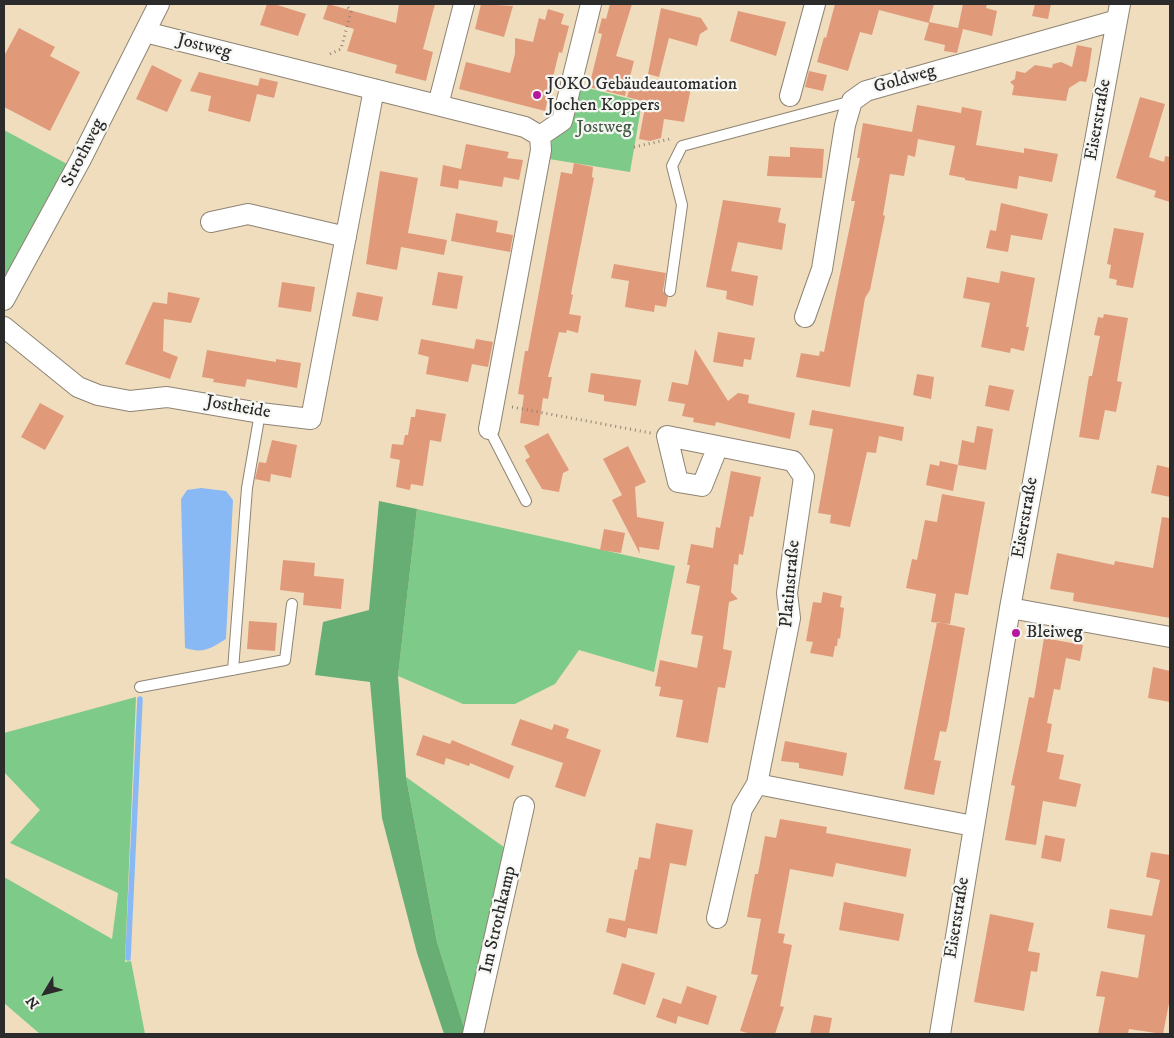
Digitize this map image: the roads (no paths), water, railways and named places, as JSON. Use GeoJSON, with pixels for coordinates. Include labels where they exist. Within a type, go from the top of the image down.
{"type":"FeatureCollection","features":[{"type":"Feature","properties":{"kind":"street","name":"Strothweg"},"geometry":{"type":"LineString","coordinates":[[4,300],[82,159],[159,4]]}},
{"type":"Feature","properties":{"kind":"street"},"geometry":{"type":"LineString","coordinates":[[438,105],[464,4]]}},
{"type":"Feature","properties":{"kind":"street"},"geometry":{"type":"LineString","coordinates":[[489,429],[541,150],[540,136],[562,121],[591,4]]}},
{"type":"Feature","properties":{"kind":"street"},"geometry":{"type":"LineString","coordinates":[[790,96],[815,4]]}},
{"type":"Feature","properties":{"kind":"street","name":"Goldweg"},"geometry":{"type":"LineString","coordinates":[[805,317],[822,269],[845,125],[852,101],[866,91],[1119,12]]}},
{"type":"Feature","properties":{"kind":"street","name":"Eiserstraße"},"geometry":{"type":"LineString","coordinates":[[940,1034],[1010,608],[1119,12]]}},
{"type":"Feature","properties":{"kind":"street","name":"Jostweg"},"geometry":{"type":"LineString","coordinates":[[145,32],[525,127],[540,136]]}},
{"type":"Feature","properties":{"kind":"street","name":"Jostheide"},"geometry":{"type":"LineString","coordinates":[[4,327],[78,387],[98,395],[130,401],[167,397],[260,413],[311,419],[374,89]]}},
{"type":"Feature","properties":{"kind":"street"},"geometry":{"type":"LineString","coordinates":[[211,222],[248,214],[346,237]]}},
{"type":"Feature","properties":{"kind":"street","name":"Platinstraße"},"geometry":{"type":"LineString","coordinates":[[717,918],[742,809],[757,784],[790,618],[787,593],[804,476],[793,461],[718,446],[667,436],[678,482],[702,486],[718,446]]}},
{"type":"Feature","properties":{"kind":"street"},"geometry":{"type":"LineString","coordinates":[[1010,608],[1170,637]]}},
{"type":"Feature","properties":{"kind":"street"},"geometry":{"type":"LineString","coordinates":[[757,784],[973,826]]}},
{"type":"Feature","properties":{"kind":"street","name":"Im Strothkamp"},"geometry":{"type":"LineString","coordinates":[[473,1034],[524,806]]}},
{"type":"Feature","properties":{"kind":"lane"},"geometry":{"type":"LineString","coordinates":[[670,291],[682,205],[672,166],[682,146],[852,101]]}},
{"type":"Feature","properties":{"kind":"lane"},"geometry":{"type":"LineString","coordinates":[[233,670],[247,488],[260,413]]}},
{"type":"Feature","properties":{"kind":"lane"},"geometry":{"type":"LineString","coordinates":[[489,429],[526,500]]}},
{"type":"Feature","properties":{"kind":"lane"},"geometry":{"type":"LineString","coordinates":[[140,688],[285,660],[292,604]]}},
{"type":"Feature","properties":{"kind":"water"},"geometry":{"type":"Polygon","coordinates":[[[201,488],[226,491],[233,500],[226,639],[202,650],[192,650],[185,648],[181,499],[187,490],[201,488]]]}},
{"type":"Feature","properties":{"kind":"waterway"},"geometry":{"type":"LineString","coordinates":[[128,958],[140,699]]}},
{"type":"Feature","properties":{"kind":"place","name":"JOKO Gebäudeautomation Jochen Koppers"},"geometry":{"type":"Point","coordinates":[537,95]}},
{"type":"Feature","properties":{"kind":"place","name":"Bleiweg"},"geometry":{"type":"Point","coordinates":[1016,633]}}]}
